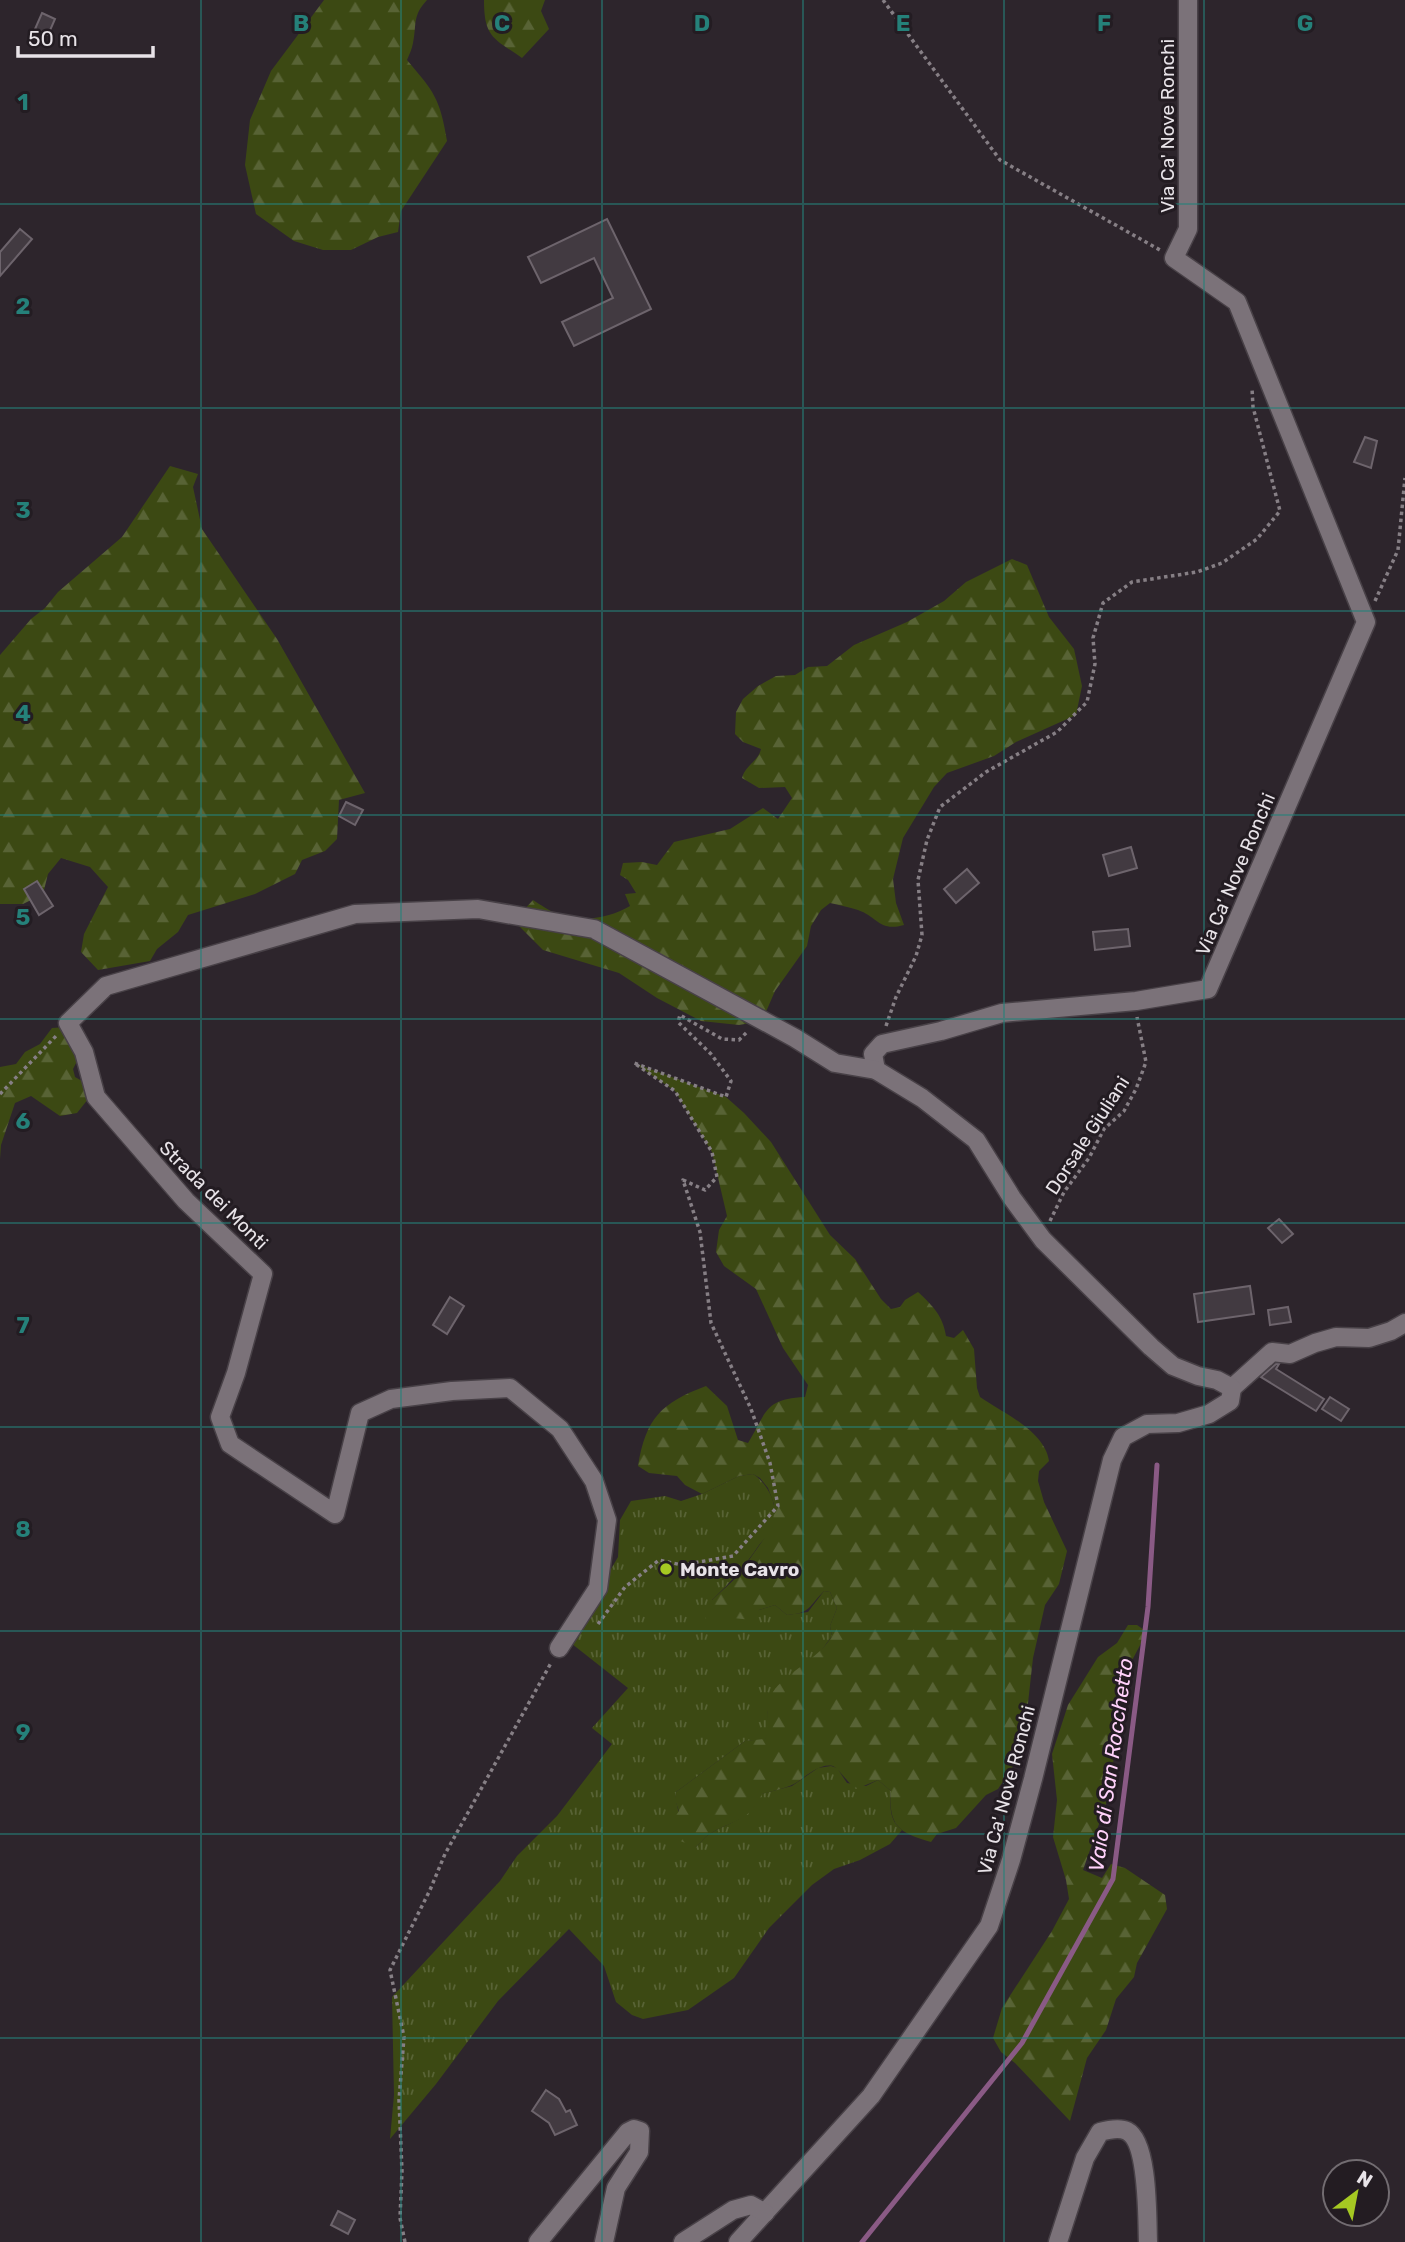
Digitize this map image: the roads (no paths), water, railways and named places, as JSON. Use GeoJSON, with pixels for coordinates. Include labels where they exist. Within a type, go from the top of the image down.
{"type":"FeatureCollection","features":[{"type":"Feature","properties":{"kind":"street","name":"Via Ca' Nove Ronchi"},"geometry":{"type":"LineString","coordinates":[[876,1070],[873,1054],[882,1044],[941,1031],[1002,1013],[1136,1001],[1208,989],[1366,622],[1237,302],[1174,258],[1188,229],[1188,0]]}},
{"type":"Feature","properties":{"kind":"street","name":"Strada dei Monti"},"geometry":{"type":"LineString","coordinates":[[559,1648],[598,1588],[607,1520],[594,1480],[560,1429],[510,1388],[452,1391],[391,1399],[360,1413],[335,1514],[230,1444],[220,1417],[236,1373],[263,1274],[186,1200],[96,1097],[84,1052],[68,1023],[106,986],[355,914],[478,909],[594,929],[835,1063],[876,1070]]}},
{"type":"Feature","properties":{"kind":"street"},"geometry":{"type":"LineString","coordinates":[[876,1070],[922,1098],[976,1140],[1042,1240],[1173,1366],[1217,1380],[1232,1388]]}},
{"type":"Feature","properties":{"kind":"street","name":"Via Ca' Nove Ronchi"},"geometry":{"type":"LineString","coordinates":[[738,2242],[872,2096],[989,1926],[1011,1860],[1033,1779],[1112,1460],[1124,1437],[1147,1424],[1178,1423],[1209,1414],[1230,1401],[1232,1388],[1272,1352],[1290,1354],[1336,1337],[1369,1338],[1405,1323]]}},
{"type":"Feature","properties":{"kind":"street"},"geometry":{"type":"LineString","coordinates":[[538,2242],[628,2132],[634,2129],[640,2131],[639,2152],[616,2188],[604,2242]]}},
{"type":"Feature","properties":{"kind":"street"},"geometry":{"type":"LineString","coordinates":[[1058,2242],[1086,2158],[1100,2132],[1110,2129],[1126,2131],[1135,2140],[1146,2175],[1148,2242]]}},
{"type":"Feature","properties":{"kind":"street"},"geometry":{"type":"LineString","coordinates":[[683,2242],[733,2210],[751,2205],[765,2213]]}},
{"type":"Feature","properties":{"kind":"waterway","name":"Vaio di San Rocchetto"},"geometry":{"type":"LineString","coordinates":[[862,2242],[1022,2043],[1113,1879],[1148,1607],[1157,1465]]}},
{"type":"Feature","properties":{"kind":"place","name":"Monte Cavro"},"geometry":{"type":"Point","coordinates":[666,1569]}}]}
